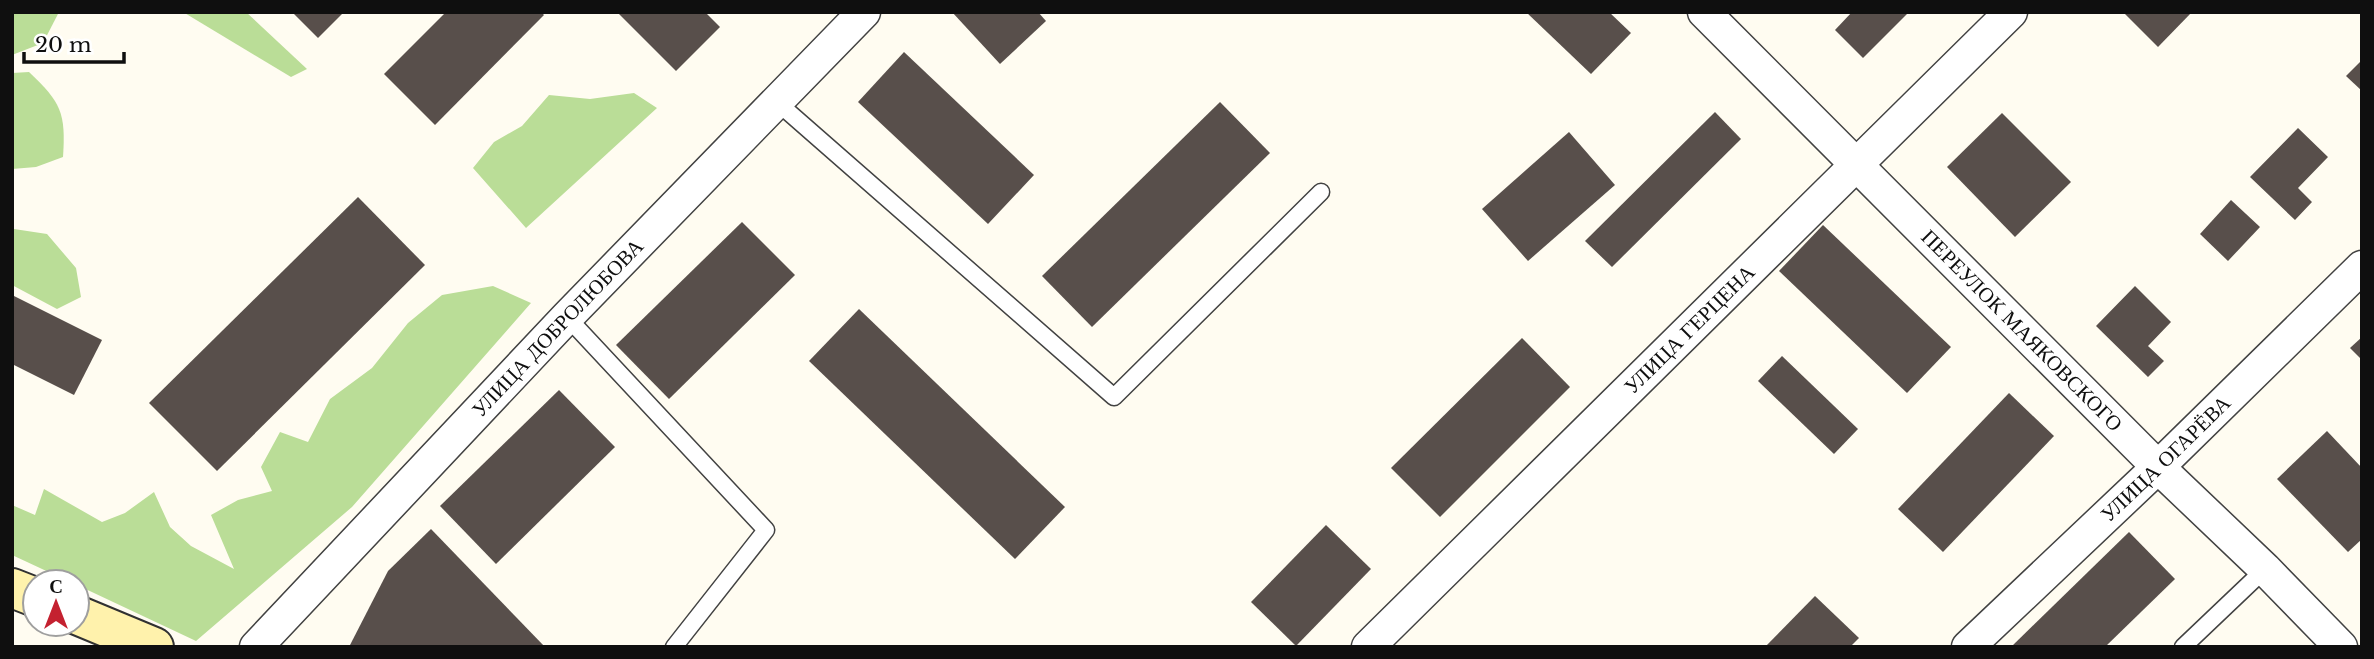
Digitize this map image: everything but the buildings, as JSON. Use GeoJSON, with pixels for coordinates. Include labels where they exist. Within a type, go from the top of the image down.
{"type":"FeatureCollection","features":[{"type":"Feature","properties":{"kind":"street","name":"УЛИЦА ДОБРОЛЮБОВА"},"geometry":{"type":"LineString","coordinates":[[256,647],[567,317],[864,12]]}},
{"type":"Feature","properties":{"kind":"street","name":"ПЕРЕУЛОК МАЯКОВСКОГО"},"geometry":{"type":"LineString","coordinates":[[1704,12],[2341,647]]}},
{"type":"Feature","properties":{"kind":"street","name":"УЛИЦА ГЕРЦЕНА"},"geometry":{"type":"LineString","coordinates":[[1368,647],[2011,12]]}},
{"type":"Feature","properties":{"kind":"street","name":"УЛИЦА ОГАРЁВА"},"geometry":{"type":"LineString","coordinates":[[1968,647],[2158,467],[2362,267]]}},
{"type":"Feature","properties":{"kind":"street"},"geometry":{"type":"LineString","coordinates":[[91,621],[153,647]]}},
{"type":"Feature","properties":{"kind":"lane"},"geometry":{"type":"LineString","coordinates":[[777,102],[1114,397],[1321,192]]}},
{"type":"Feature","properties":{"kind":"lane"},"geometry":{"type":"LineString","coordinates":[[567,317],[766,530],[674,647]]}},
{"type":"Feature","properties":{"kind":"lane"},"geometry":{"type":"LineString","coordinates":[[2183,647],[2265,569]]}},
{"type":"Feature","properties":{"kind":"green space"},"geometry":{"type":"Polygon","coordinates":[[[12,12],[59,12],[43,43],[12,55],[12,12]]]}},
{"type":"Feature","properties":{"kind":"green space"},"geometry":{"type":"Polygon","coordinates":[[[183,12],[246,12],[307,69],[291,77],[183,12]]]}},
{"type":"Feature","properties":{"kind":"green space"},"geometry":{"type":"Polygon","coordinates":[[[29,72],[55,100],[59,109],[63,129],[63,157],[36,167],[12,169],[12,73],[29,72]]]}},
{"type":"Feature","properties":{"kind":"green space"},"geometry":{"type":"Polygon","coordinates":[[[634,93],[657,108],[526,228],[473,168],[494,142],[522,126],[549,95],[590,99],[634,93]]]}},
{"type":"Feature","properties":{"kind":"green space"},"geometry":{"type":"Polygon","coordinates":[[[12,226],[14,229],[47,234],[76,268],[81,297],[57,309],[12,285],[12,226]]]}},
{"type":"Feature","properties":{"kind":"green space"},"geometry":{"type":"Polygon","coordinates":[[[493,286],[531,303],[352,507],[196,641],[91,592],[91,568],[40,568],[12,555],[12,505],[35,515],[44,489],[102,522],[125,513],[154,492],[170,527],[191,546],[234,569],[211,515],[238,500],[272,491],[261,467],[280,432],[308,442],[330,399],[372,368],[408,323],[442,295],[493,286]]]}}]}
